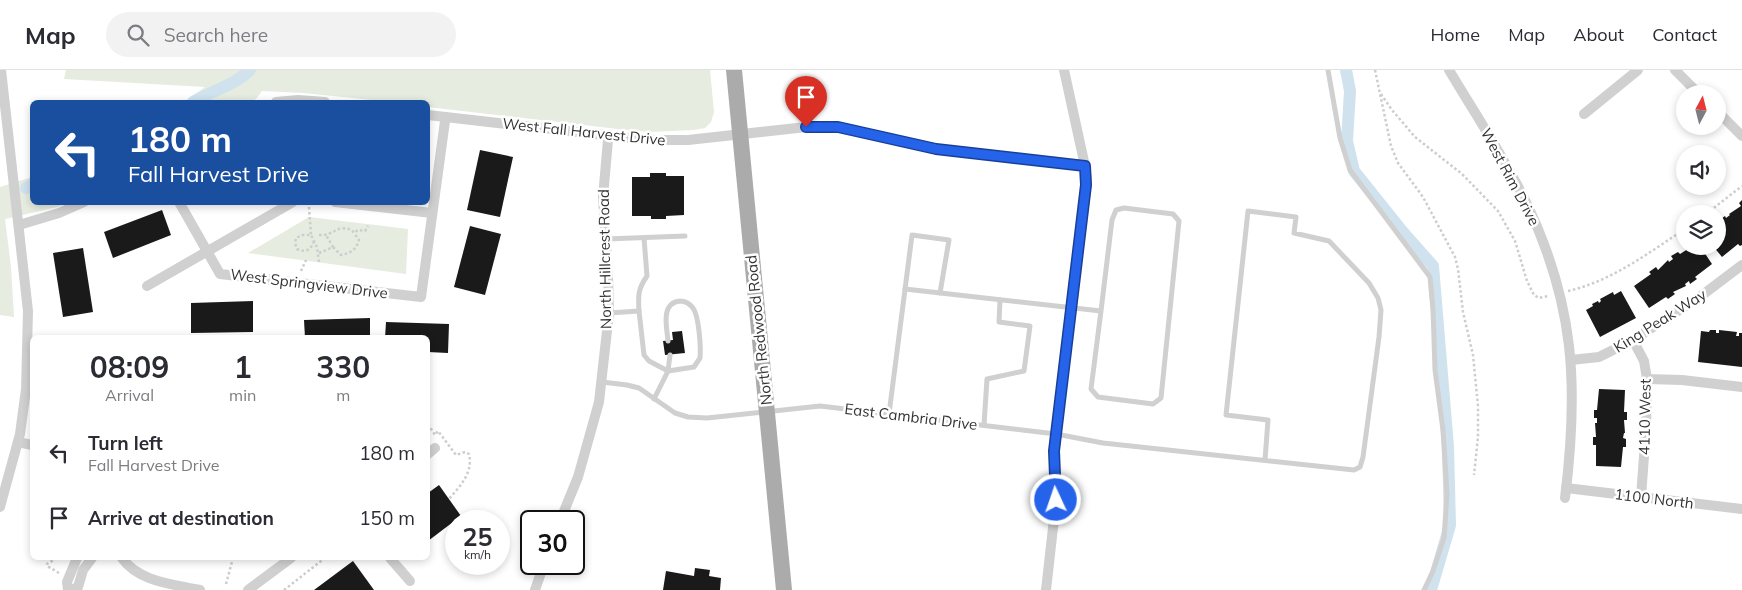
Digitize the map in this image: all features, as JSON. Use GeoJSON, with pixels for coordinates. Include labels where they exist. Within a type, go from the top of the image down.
{"type":"FeatureCollection","features":[{"type":"Feature","properties":{"kind":"main road","name":"North Redwood Road"},"geometry":{"type":"LineString","coordinates":[[734,70],[784,590]]}},
{"type":"Feature","properties":{"kind":"street"},"geometry":{"type":"LineString","coordinates":[[0,507],[18,442],[26,389],[28,311],[2,88],[2,70]]}},
{"type":"Feature","properties":{"kind":"street"},"geometry":{"type":"LineString","coordinates":[[1046,590],[1055,510],[1054,464],[1056,434],[1087,180],[1064,70]]}},
{"type":"Feature","properties":{"kind":"street","name":"West Rim Drive"},"geometry":{"type":"LineString","coordinates":[[1449,70],[1523,196],[1544,243],[1560,294],[1571,360],[1573,414],[1566,493]]}},
{"type":"Feature","properties":{"kind":"street"},"geometry":{"type":"LineString","coordinates":[[1584,114],[1638,70]]}},
{"type":"Feature","properties":{"kind":"street"},"geometry":{"type":"LineString","coordinates":[[1675,70],[1690,85]]}},
{"type":"Feature","properties":{"kind":"street","name":"West Fall Harvest Drive"},"geometry":{"type":"LineString","coordinates":[[430,115],[647,140],[688,140],[806,127],[833,126],[936,149],[1085,166]]}},
{"type":"Feature","properties":{"kind":"street"},"geometry":{"type":"LineString","coordinates":[[1726,120],[1742,136]]}},
{"type":"Feature","properties":{"kind":"street"},"geometry":{"type":"LineString","coordinates":[[359,205],[432,214],[445,121]]}},
{"type":"Feature","properties":{"kind":"street","name":"North Hillcrest Road"},"geometry":{"type":"LineString","coordinates":[[564,510],[578,477],[600,402],[608,313],[608,275],[603,197],[608,140]]}},
{"type":"Feature","properties":{"kind":"street"},"geometry":{"type":"LineString","coordinates":[[19,225],[59,213],[77,205]]}},
{"type":"Feature","properties":{"kind":"street","name":"West Springview Drive"},"geometry":{"type":"LineString","coordinates":[[181,205],[220,274],[421,297],[432,214]]}},
{"type":"Feature","properties":{"kind":"street"},"geometry":{"type":"LineString","coordinates":[[147,286],[288,205]]}},
{"type":"Feature","properties":{"kind":"street","name":"King Peak Way"},"geometry":{"type":"LineString","coordinates":[[1571,360],[1599,357],[1633,340],[1701,296],[1742,266]]}},
{"type":"Feature","properties":{"kind":"street","name":"4110 West"},"geometry":{"type":"LineString","coordinates":[[1633,340],[1642,354],[1647,379],[1646,429],[1640,497]]}},
{"type":"Feature","properties":{"kind":"street"},"geometry":{"type":"LineString","coordinates":[[1647,379],[1682,380],[1742,387]]}},
{"type":"Feature","properties":{"kind":"street"},"geometry":{"type":"LineString","coordinates":[[18,442],[30,445]]}},
{"type":"Feature","properties":{"kind":"street","name":"1100 North"},"geometry":{"type":"LineString","coordinates":[[1566,493],[1640,497],[1742,509]]}},
{"type":"Feature","properties":{"kind":"street"},"geometry":{"type":"LineString","coordinates":[[76,560],[67,582],[70,590],[78,587],[83,570],[90,560]]}},
{"type":"Feature","properties":{"kind":"street"},"geometry":{"type":"LineString","coordinates":[[124,560],[128,566],[152,580],[200,590]]}},
{"type":"Feature","properties":{"kind":"street"},"geometry":{"type":"LineString","coordinates":[[248,590],[288,560]]}},
{"type":"Feature","properties":{"kind":"street"},"geometry":{"type":"LineString","coordinates":[[392,560],[410,581]]}},
{"type":"Feature","properties":{"kind":"street"},"geometry":{"type":"LineString","coordinates":[[535,590],[540,575]]}},
{"type":"Feature","properties":{"kind":"lane"},"geometry":{"type":"LineString","coordinates":[[1328,70],[1340,138],[1350,170],[1430,277],[1435,370],[1444,430],[1447,494],[1444,538],[1433,571],[1424,590]]}},
{"type":"Feature","properties":{"kind":"lane"},"geometry":{"type":"LineString","coordinates":[[1124,208],[1173,214],[1179,221],[1161,398],[1153,404],[1098,397],[1091,390],[1101,311],[1112,220],[1116,210],[1124,208]]}},
{"type":"Feature","properties":{"kind":"lane","name":"East Cambria Drive"},"geometry":{"type":"LineString","coordinates":[[602,382],[639,388],[675,413],[688,417],[707,418],[820,406],[1056,434],[1103,442],[1354,470],[1360,467],[1364,448],[1379,337],[1381,310],[1378,298],[1369,283],[1329,241],[1294,233],[1296,217],[1248,211],[1226,415],[1268,420],[1265,460]]}},
{"type":"Feature","properties":{"kind":"lane"},"geometry":{"type":"LineString","coordinates":[[889,414],[912,235],[949,240],[940,293]]}},
{"type":"Feature","properties":{"kind":"lane"},"geometry":{"type":"LineString","coordinates":[[605,239],[685,236]]}},
{"type":"Feature","properties":{"kind":"lane"},"geometry":{"type":"LineString","coordinates":[[644,238],[648,276],[638,292],[638,311],[644,356],[649,361],[668,371],[694,367],[700,358],[697,316],[691,305],[678,301],[668,307],[666,318],[668,341]]}},
{"type":"Feature","properties":{"kind":"lane"},"geometry":{"type":"LineString","coordinates":[[905,289],[1101,311]]}},
{"type":"Feature","properties":{"kind":"lane"},"geometry":{"type":"LineString","coordinates":[[984,425],[987,379],[1024,371],[1029,335],[1030,326],[999,322],[1000,300]]}},
{"type":"Feature","properties":{"kind":"lane"},"geometry":{"type":"LineString","coordinates":[[608,313],[638,311]]}},
{"type":"Feature","properties":{"kind":"lane"},"geometry":{"type":"LineString","coordinates":[[654,399],[668,371],[670,355]]}},
{"type":"Feature","properties":{"kind":"path"},"geometry":{"type":"LineString","coordinates":[[1375,70],[1391,146],[1398,163],[1423,197],[1455,258],[1458,269],[1462,302],[1473,355],[1478,406],[1478,437],[1474,475]]}},
{"type":"Feature","properties":{"kind":"path"},"geometry":{"type":"LineString","coordinates":[[1381,94],[1392,110],[1416,137],[1462,174],[1498,211],[1515,241],[1527,281],[1534,295],[1539,298],[1597,283],[1622,270],[1676,234]]}},
{"type":"Feature","properties":{"kind":"path"},"geometry":{"type":"LineString","coordinates":[[1718,205],[1742,186]]}},
{"type":"Feature","properties":{"kind":"path"},"geometry":{"type":"LineString","coordinates":[[309,207],[311,235],[319,253],[319,262]]}},
{"type":"Feature","properties":{"kind":"path"},"geometry":{"type":"LineString","coordinates":[[354,233],[358,230],[365,231],[368,226]]}},
{"type":"Feature","properties":{"kind":"path"},"geometry":{"type":"LineString","coordinates":[[319,235],[326,236],[338,228],[348,228],[359,240],[357,247],[349,254],[341,255],[326,236]]}},
{"type":"Feature","properties":{"kind":"path"},"geometry":{"type":"LineString","coordinates":[[311,235],[303,234],[296,238],[297,249],[302,252],[307,250],[314,241]]}},
{"type":"Feature","properties":{"kind":"path"},"geometry":{"type":"LineString","coordinates":[[319,253],[333,247]]}},
{"type":"Feature","properties":{"kind":"path"},"geometry":{"type":"LineString","coordinates":[[301,272],[306,260]]}},
{"type":"Feature","properties":{"kind":"path"},"geometry":{"type":"LineString","coordinates":[[430,427],[435,435],[438,431],[456,455],[465,452],[469,454],[470,461],[464,482],[449,499]]}},
{"type":"Feature","properties":{"kind":"path"},"geometry":{"type":"LineString","coordinates":[[54,560],[47,566],[64,576]]}},
{"type":"Feature","properties":{"kind":"path"},"geometry":{"type":"LineString","coordinates":[[226,584],[232,560]]}},
{"type":"Feature","properties":{"kind":"path"},"geometry":{"type":"LineString","coordinates":[[284,590],[322,560]]}},
{"type":"Feature","properties":{"kind":"shaded area"},"geometry":{"type":"Polygon","coordinates":[[[66,70],[710,70],[714,112],[711,122],[705,128],[650,132],[430,107],[430,100],[372,100],[262,91],[254,100],[187,100],[205,87],[64,79],[66,70]]]}},
{"type":"Feature","properties":{"kind":"shaded area"},"geometry":{"type":"Polygon","coordinates":[[[30,178],[30,205],[62,205],[5,219],[11,267],[14,317],[0,315],[0,187],[30,178]]]}},
{"type":"Feature","properties":{"kind":"shaded area"},"geometry":{"type":"Polygon","coordinates":[[[309,217],[408,229],[406,274],[248,253],[309,217]]]}},
{"type":"Feature","properties":{"kind":"building"},"geometry":{"type":"Polygon","coordinates":[[[480,150],[513,157],[500,217],[467,210],[480,150]]]}},
{"type":"Feature","properties":{"kind":"building"},"geometry":{"type":"Polygon","coordinates":[[[650,173],[666,173],[666,176],[684,176],[684,215],[666,216],[666,219],[651,219],[651,216],[632,216],[632,177],[650,177],[650,173]]]}},
{"type":"Feature","properties":{"kind":"building"},"geometry":{"type":"Polygon","coordinates":[[[1742,200],[1742,245],[1738,244],[1726,254],[1726,218],[1741,206],[1739,203],[1742,200]]]}},
{"type":"Feature","properties":{"kind":"building"},"geometry":{"type":"Polygon","coordinates":[[[162,210],[171,235],[113,258],[104,232],[162,210]]]}},
{"type":"Feature","properties":{"kind":"building"},"geometry":{"type":"Polygon","coordinates":[[[470,226],[501,234],[485,295],[454,287],[470,226]]]}},
{"type":"Feature","properties":{"kind":"building"},"geometry":{"type":"Polygon","coordinates":[[[83,248],[93,312],[63,317],[53,253],[83,248]]]}},
{"type":"Feature","properties":{"kind":"building"},"geometry":{"type":"Polygon","coordinates":[[[1676,253],[1676,255],[1706,255],[1712,264],[1695,277],[1697,279],[1690,284],[1689,281],[1685,284],[1686,286],[1673,292],[1675,294],[1668,299],[1666,297],[1649,308],[1634,286],[1651,274],[1649,272],[1656,267],[1658,270],[1668,260],[1669,262],[1673,259],[1671,256],[1676,253]]]}},
{"type":"Feature","properties":{"kind":"building"},"geometry":{"type":"Polygon","coordinates":[[[1621,291],[1636,318],[1600,337],[1586,310],[1593,306],[1592,304],[1598,301],[1599,303],[1600,299],[1613,292],[1614,295],[1621,291]]]}},
{"type":"Feature","properties":{"kind":"building"},"geometry":{"type":"Polygon","coordinates":[[[253,301],[253,332],[191,333],[191,303],[253,301]]]}},
{"type":"Feature","properties":{"kind":"building"},"geometry":{"type":"Polygon","coordinates":[[[370,318],[370,335],[305,335],[304,320],[370,318]]]}},
{"type":"Feature","properties":{"kind":"building"},"geometry":{"type":"Polygon","coordinates":[[[386,322],[449,324],[448,353],[430,352],[430,335],[385,335],[386,322]]]}},
{"type":"Feature","properties":{"kind":"building"},"geometry":{"type":"Polygon","coordinates":[[[1710,330],[1716,330],[1716,333],[1719,333],[1719,330],[1737,332],[1736,336],[1742,333],[1742,367],[1698,362],[1701,331],[1709,332],[1710,330]]]}},
{"type":"Feature","properties":{"kind":"building"},"geometry":{"type":"Polygon","coordinates":[[[682,331],[685,353],[665,355],[663,341],[673,340],[672,332],[682,331]]]}},
{"type":"Feature","properties":{"kind":"building"},"geometry":{"type":"Polygon","coordinates":[[[1599,389],[1625,390],[1624,412],[1627,412],[1627,420],[1624,420],[1625,433],[1623,438],[1626,439],[1626,447],[1623,447],[1621,467],[1596,466],[1596,445],[1593,445],[1593,437],[1596,437],[1595,423],[1597,423],[1597,418],[1594,418],[1594,410],[1597,410],[1599,389]]]}},
{"type":"Feature","properties":{"kind":"building"},"geometry":{"type":"Polygon","coordinates":[[[439,485],[457,510],[445,510],[445,528],[430,539],[430,492],[439,485]]]}},
{"type":"Feature","properties":{"kind":"building"},"geometry":{"type":"Polygon","coordinates":[[[353,561],[374,590],[314,590],[353,561]]]}},
{"type":"Feature","properties":{"kind":"building"},"geometry":{"type":"Polygon","coordinates":[[[695,568],[710,570],[709,576],[721,578],[720,590],[663,590],[666,571],[694,576],[695,568]]]}},
{"type":"Feature","properties":{"kind":"waterway"},"geometry":{"type":"LineString","coordinates":[[196,100],[230,84],[250,70]]}},
{"type":"Feature","properties":{"kind":"waterway"},"geometry":{"type":"LineString","coordinates":[[1346,70],[1350,91],[1347,141],[1354,171],[1433,266],[1448,447],[1450,525],[1431,590]]}},
{"type":"Feature","properties":{"kind":"waterway"},"geometry":{"type":"LineString","coordinates":[[26,188],[30,186]]}},
{"type":"Feature","properties":{"kind":"route"},"geometry":{"type":"LineString","coordinates":[[806,127],[838,127],[954,152],[1085,166],[1087,175],[1086,185],[1054,451],[1056,500]]}}]}
